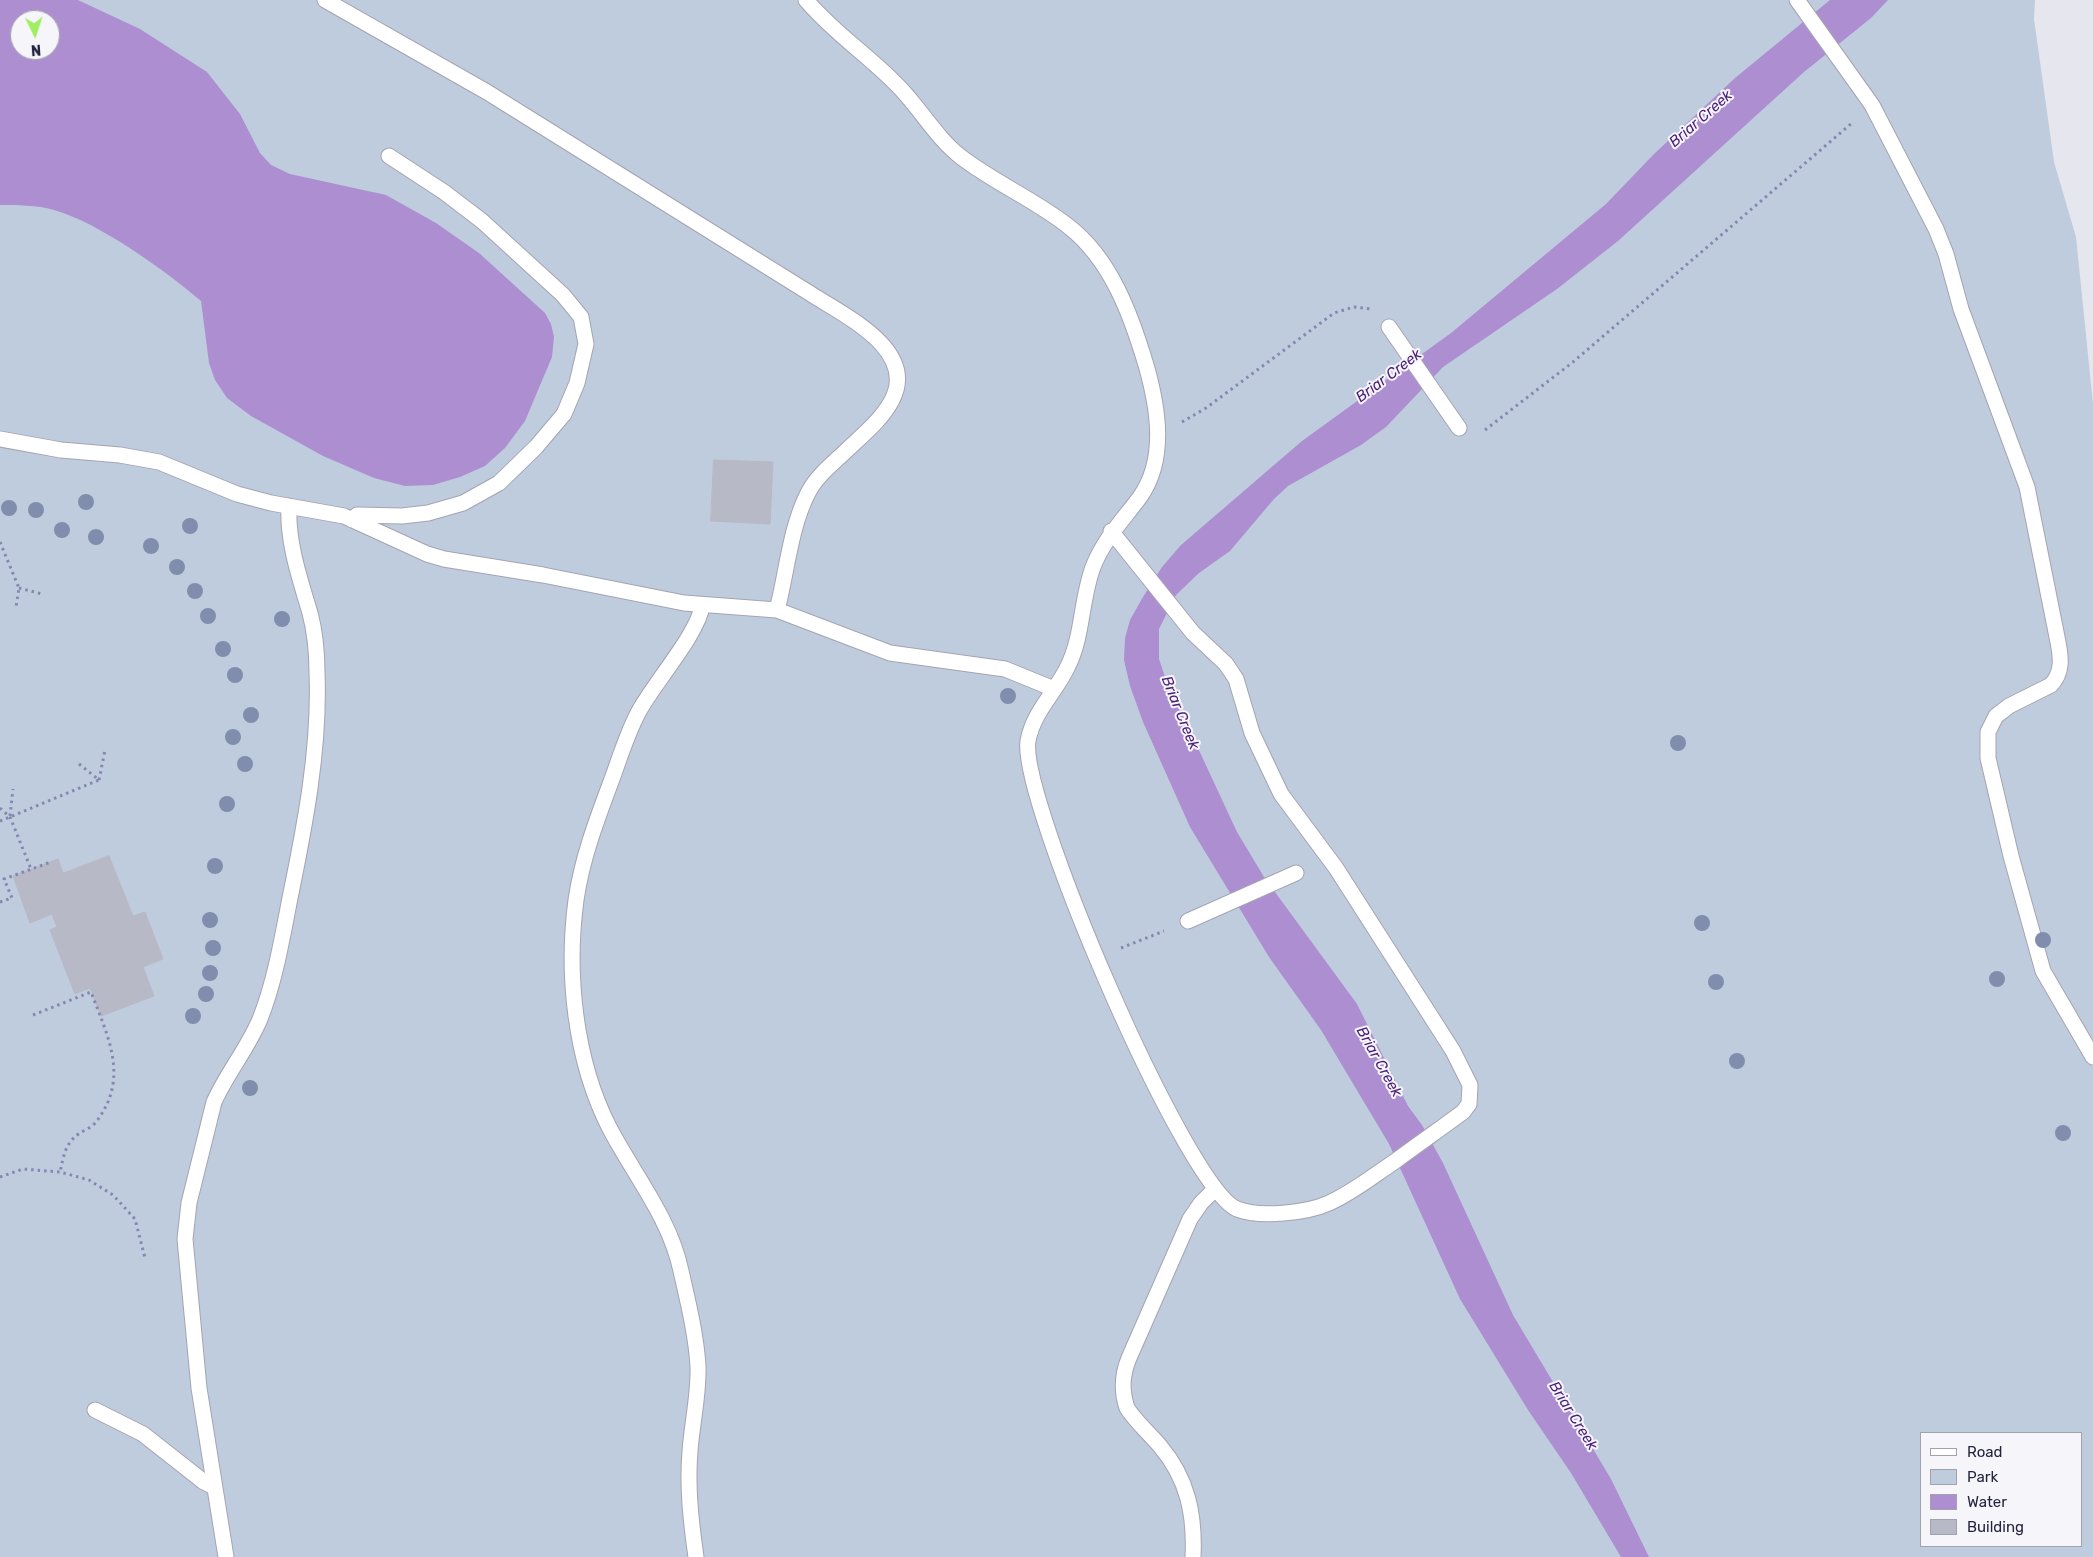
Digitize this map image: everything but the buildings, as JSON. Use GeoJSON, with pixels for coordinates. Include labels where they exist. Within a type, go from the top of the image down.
{"type":"FeatureCollection","features":[{"type":"Feature","properties":{"kind":"lane"},"geometry":{"type":"LineString","coordinates":[[325,0],[487,92],[811,294],[857,324],[889,351],[894,358],[898,372],[896,392],[882,414],[826,470],[808,492],[797,524],[777,610]]}},
{"type":"Feature","properties":{"kind":"lane"},"geometry":{"type":"LineString","coordinates":[[806,0],[840,36],[893,80],[951,148],[976,168],[1068,226],[1093,250],[1116,288],[1133,328],[1151,383],[1157,426],[1157,446],[1149,480],[1139,499],[1111,531],[1090,575],[1070,664],[1031,729],[1028,761],[1063,869],[1096,958],[1143,1063],[1188,1147],[1215,1189],[1222,1198],[1238,1209],[1257,1213],[1296,1211],[1329,1203],[1378,1173],[1467,1108],[1471,1092],[1470,1085],[1453,1051],[1336,868],[1281,794],[1252,733],[1240,688],[1232,673],[1193,633],[1111,531]]}},
{"type":"Feature","properties":{"kind":"lane"},"geometry":{"type":"LineString","coordinates":[[1797,0],[1855,78],[1872,105],[1936,229],[1946,254],[1961,309],[2032,505],[2060,650],[2061,667],[2056,680],[2051,685],[2009,706],[1996,716],[1988,732],[1988,758],[2011,856],[2043,971],[2093,1057]]}},
{"type":"Feature","properties":{"kind":"lane"},"geometry":{"type":"LineString","coordinates":[[352,520],[357,515],[402,516],[445,509],[463,503],[499,483],[536,447],[564,414],[577,383],[586,344],[581,317],[563,295],[482,221],[444,192],[390,156]]}},
{"type":"Feature","properties":{"kind":"lane"},"geometry":{"type":"LineString","coordinates":[[1389,327],[1458,428]]}},
{"type":"Feature","properties":{"kind":"lane"},"geometry":{"type":"LineString","coordinates":[[0,439],[61,450],[120,455],[159,462],[237,494],[289,506],[329,512],[352,520],[426,554],[444,559],[702,606],[777,610],[890,653],[1005,669],[1054,689]]}},
{"type":"Feature","properties":{"kind":"lane"},"geometry":{"type":"LineString","coordinates":[[226,1557],[200,1388],[185,1238],[193,1186],[214,1102],[221,1086],[259,1021],[271,985],[308,801],[317,698],[316,654],[310,614],[292,541],[289,506]]}},
{"type":"Feature","properties":{"kind":"lane"},"geometry":{"type":"LineString","coordinates":[[696,1557],[688,1478],[698,1386],[698,1364],[681,1268],[670,1234],[609,1127],[595,1095],[579,1028],[573,960],[576,903],[583,862],[610,783],[637,715],[660,677],[694,629],[702,606]]}},
{"type":"Feature","properties":{"kind":"lane"},"geometry":{"type":"LineString","coordinates":[[1188,922],[1296,873]]}},
{"type":"Feature","properties":{"kind":"lane"},"geometry":{"type":"LineString","coordinates":[[1193,1557],[1193,1513],[1188,1493],[1170,1457],[1127,1408],[1124,1398],[1123,1381],[1129,1358],[1190,1219],[1195,1210],[1215,1189]]}},
{"type":"Feature","properties":{"kind":"lane"},"geometry":{"type":"LineString","coordinates":[[95,1410],[143,1434],[214,1488]]}},
{"type":"Feature","properties":{"kind":"path"},"geometry":{"type":"LineString","coordinates":[[1458,428],[1469,438],[1481,434],[1572,362],[1872,105]]}},
{"type":"Feature","properties":{"kind":"path"},"geometry":{"type":"LineString","coordinates":[[1157,426],[1181,423],[1192,418],[1334,313],[1349,308],[1366,307],[1375,310],[1389,327]]}},
{"type":"Feature","properties":{"kind":"path"},"geometry":{"type":"LineString","coordinates":[[0,542],[19,588],[16,607]]}},
{"type":"Feature","properties":{"kind":"path"},"geometry":{"type":"LineString","coordinates":[[19,588],[42,594]]}},
{"type":"Feature","properties":{"kind":"path"},"geometry":{"type":"LineString","coordinates":[[99,780],[105,750]]}},
{"type":"Feature","properties":{"kind":"path"},"geometry":{"type":"LineString","coordinates":[[78,764],[99,780]]}},
{"type":"Feature","properties":{"kind":"path"},"geometry":{"type":"LineString","coordinates":[[0,821],[99,780]]}},
{"type":"Feature","properties":{"kind":"path"},"geometry":{"type":"LineString","coordinates":[[10,817],[13,789]]}},
{"type":"Feature","properties":{"kind":"path"},"geometry":{"type":"LineString","coordinates":[[0,808],[10,817],[31,868]]}},
{"type":"Feature","properties":{"kind":"path"},"geometry":{"type":"LineString","coordinates":[[0,902],[12,898],[4,879],[51,862]]}},
{"type":"Feature","properties":{"kind":"path"},"geometry":{"type":"LineString","coordinates":[[1096,958],[1188,922]]}},
{"type":"Feature","properties":{"kind":"path"},"geometry":{"type":"LineString","coordinates":[[33,1015],[91,992],[113,1050],[114,1076],[107,1104],[95,1123],[75,1137],[65,1148],[60,1172]]}},
{"type":"Feature","properties":{"kind":"path"},"geometry":{"type":"LineString","coordinates":[[0,1177],[23,1169],[60,1172],[89,1180],[113,1195],[135,1220],[145,1258]]}},
{"type":"Feature","properties":{"kind":"green space"},"geometry":{"type":"Polygon","coordinates":[[[0,0],[2035,0],[2034,19],[2054,162],[2076,237],[2093,404],[2093,1557],[0,1557],[0,0]]]}},
{"type":"Feature","properties":{"kind":"water"},"geometry":{"type":"Polygon","coordinates":[[[0,0],[78,0],[140,29],[207,72],[240,114],[260,153],[271,165],[290,174],[386,195],[436,223],[479,253],[545,313],[551,324],[554,337],[552,357],[525,421],[505,448],[485,466],[460,477],[433,485],[405,486],[374,478],[323,456],[251,416],[227,398],[215,380],[209,363],[201,301],[151,262],[111,236],[72,216],[40,207],[0,205],[0,0]]]}},
{"type":"Feature","properties":{"kind":"water","name":"Briar Creek"},"geometry":{"type":"Polygon","coordinates":[[[1830,0],[1888,0],[1871,18],[1804,72],[1618,241],[1557,289],[1443,367],[1386,427],[1361,445],[1288,486],[1274,499],[1230,551],[1199,573],[1176,595],[1159,629],[1159,659],[1165,677],[1237,832],[1264,877],[1357,1004],[1408,1106],[1422,1125],[1443,1163],[1513,1315],[1611,1479],[1649,1557],[1621,1557],[1571,1473],[1528,1410],[1460,1299],[1389,1144],[1321,1030],[1269,957],[1190,827],[1143,722],[1130,686],[1124,660],[1125,638],[1130,620],[1143,597],[1162,567],[1181,545],[1302,441],[1451,333],[1606,204],[1654,154],[1735,78],[1830,0]]]}}]}
